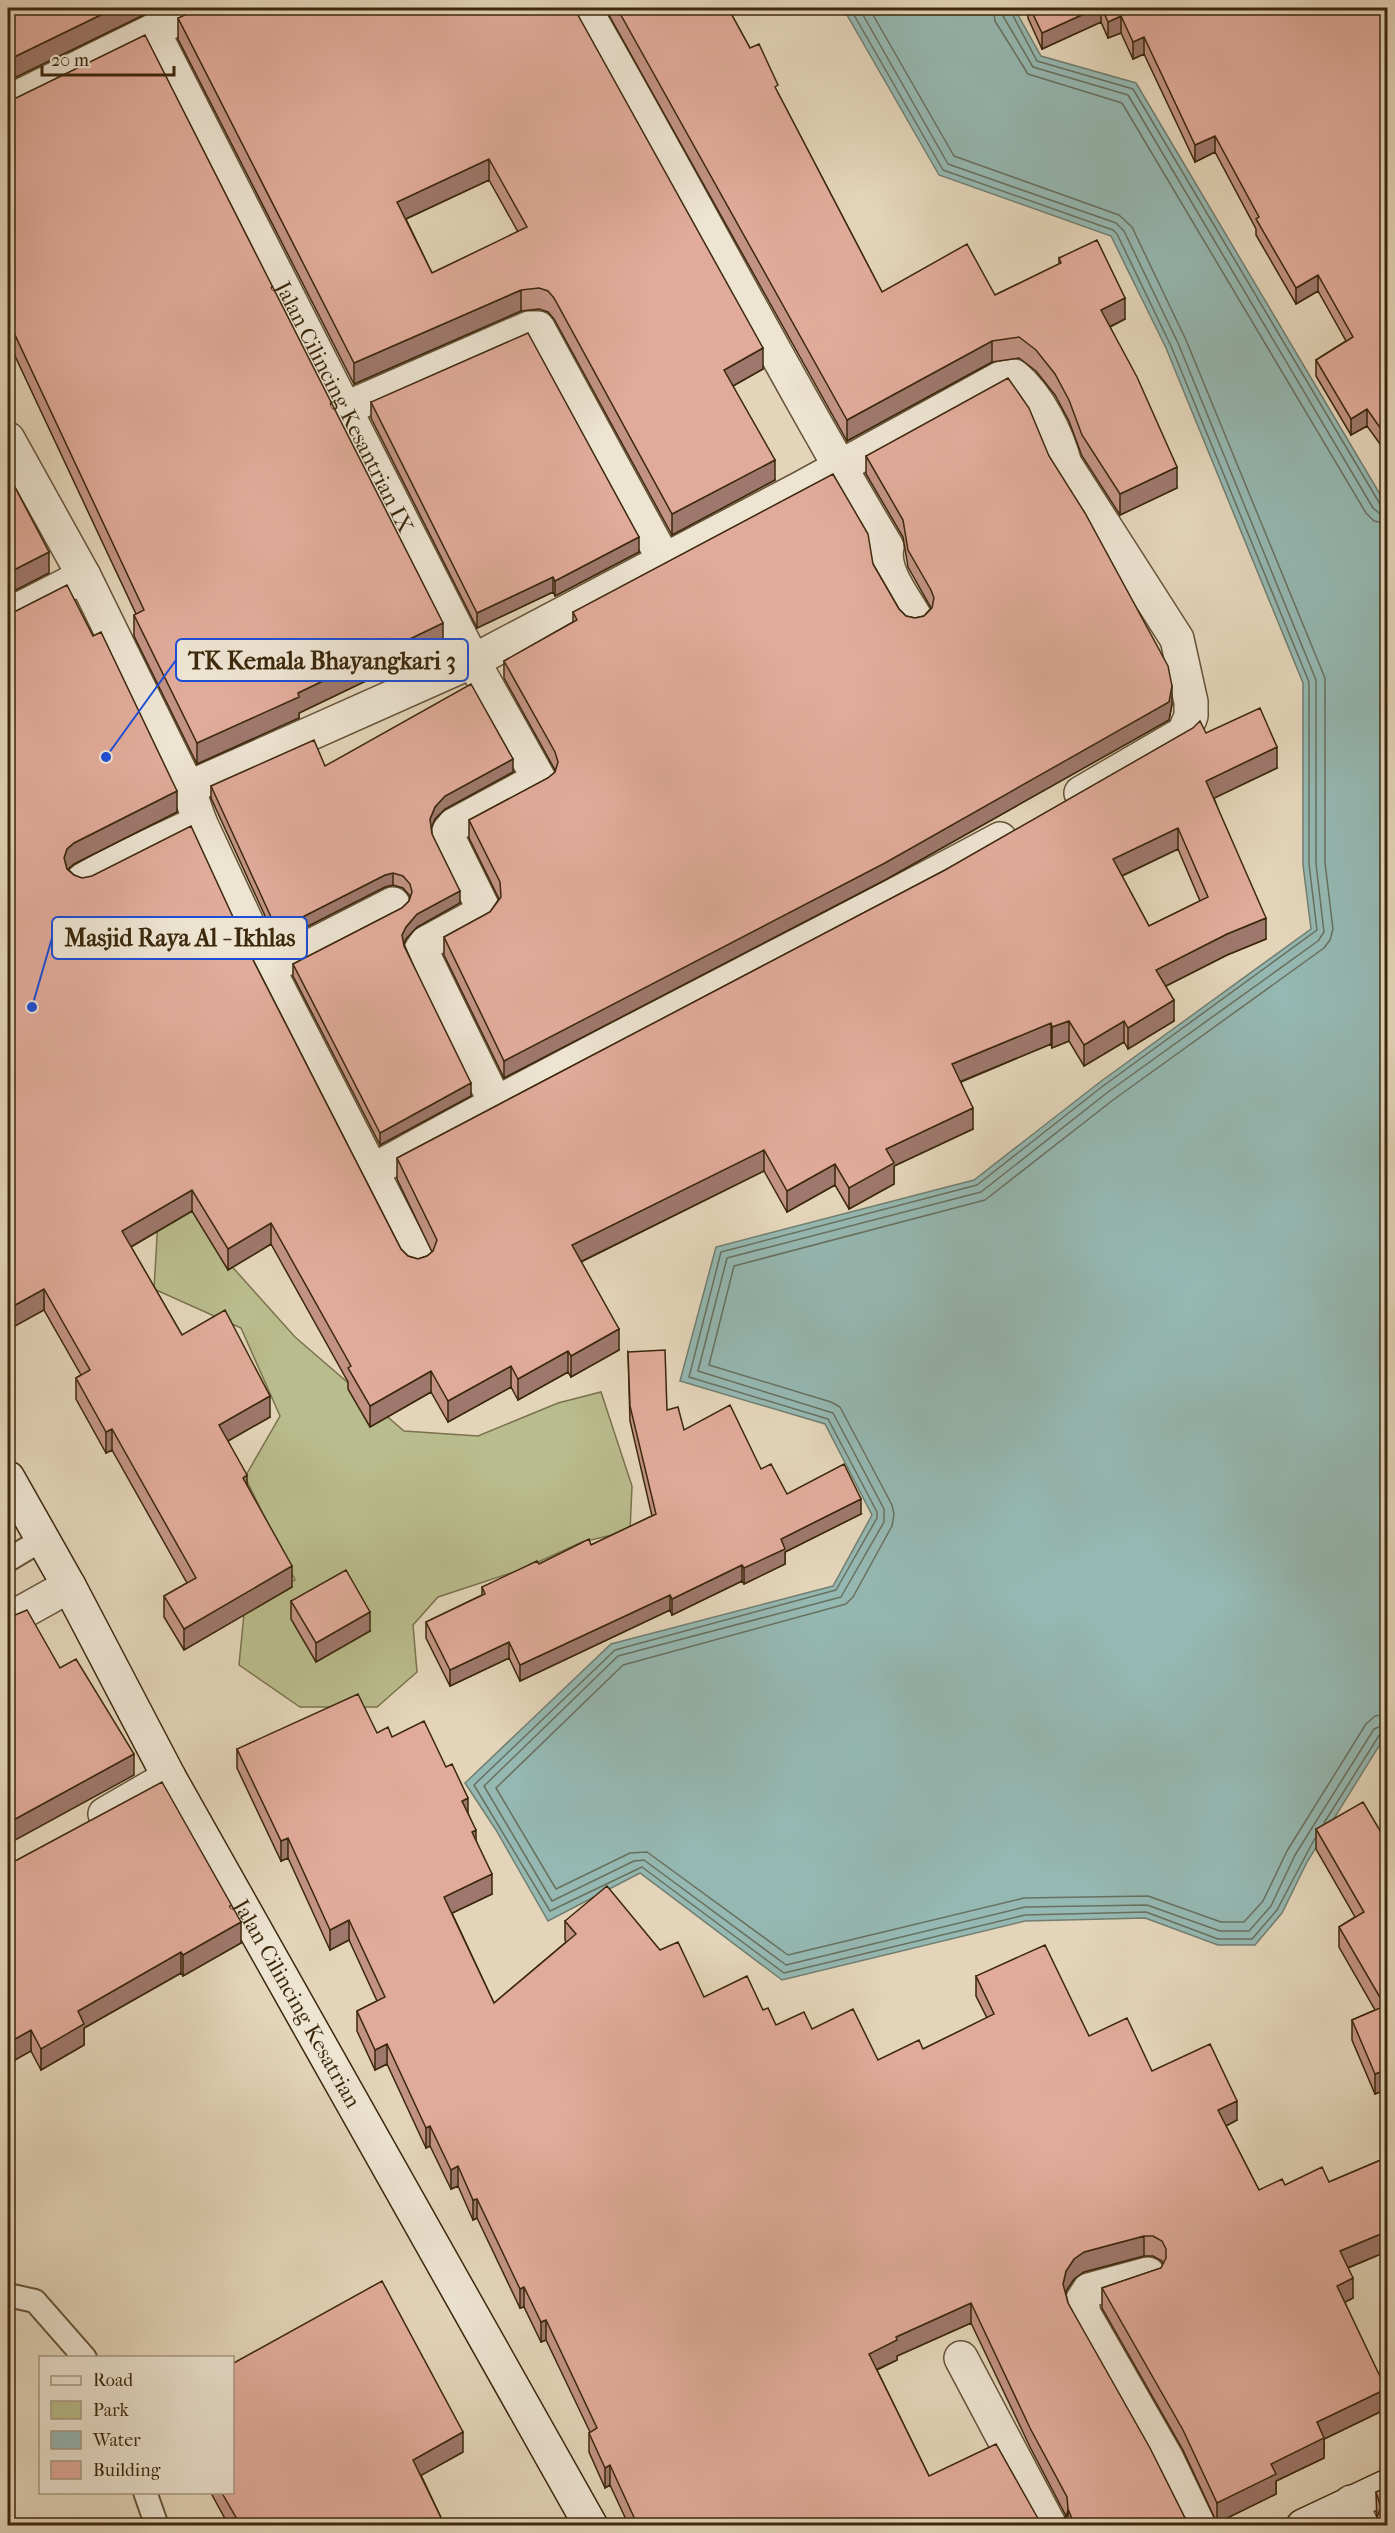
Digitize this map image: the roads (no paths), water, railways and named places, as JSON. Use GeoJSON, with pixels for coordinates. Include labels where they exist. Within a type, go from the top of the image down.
{"type":"FeatureCollection","features":[{"type":"Feature","properties":{"kind":"street"},"geometry":{"type":"LineString","coordinates":[[8,102],[199,8]]}},
{"type":"Feature","properties":{"kind":"street"},"geometry":{"type":"LineString","coordinates":[[584,8],[656,132],[838,466],[887,547],[885,558],[888,569],[915,617]]}},
{"type":"Feature","properties":{"kind":"street","name":"Jalan Cilincing Kesantrian IX"},"geometry":{"type":"LineString","coordinates":[[153,31],[473,661],[539,779],[454,825],[448,831],[449,839],[483,908],[481,913],[426,944],[421,950],[495,1102]]}},
{"type":"Feature","properties":{"kind":"street"},"geometry":{"type":"LineString","coordinates":[[344,409],[529,328],[538,328],[663,558]]}},
{"type":"Feature","properties":{"kind":"street"},"geometry":{"type":"LineString","coordinates":[[188,788],[473,661],[1001,378],[1014,376],[1029,393],[1058,440],[1065,464],[1177,639],[1191,702],[1191,716],[1184,733],[1054,808]]}},
{"type":"Feature","properties":{"kind":"street"},"geometry":{"type":"LineString","coordinates":[[8,439],[84,576],[188,788],[200,822],[268,968],[418,1261]]}},
{"type":"Feature","properties":{"kind":"street"},"geometry":{"type":"LineString","coordinates":[[8,615],[84,576]]}},
{"type":"Feature","properties":{"kind":"street"},"geometry":{"type":"LineString","coordinates":[[83,880],[125,855],[137,852],[200,822]]}},
{"type":"Feature","properties":{"kind":"street"},"geometry":{"type":"LineString","coordinates":[[372,1171],[495,1102],[853,918],[1024,826]]}},
{"type":"Feature","properties":{"kind":"street"},"geometry":{"type":"LineString","coordinates":[[268,968],[393,904]]}},
{"type":"Feature","properties":{"kind":"street","name":"Jalan Cilincing Kesatrian"},"geometry":{"type":"LineString","coordinates":[[8,1478],[69,1586],[169,1777],[591,2526]]}},
{"type":"Feature","properties":{"kind":"street"},"geometry":{"type":"LineString","coordinates":[[8,1620],[69,1586]]}},
{"type":"Feature","properties":{"kind":"street"},"geometry":{"type":"LineString","coordinates":[[80,1828],[169,1777]]}},
{"type":"Feature","properties":{"kind":"street"},"geometry":{"type":"LineString","coordinates":[[1148,2274],[1089,2290],[1082,2301],[1084,2314],[1167,2459],[1199,2526]]}},
{"type":"Feature","properties":{"kind":"street"},"geometry":{"type":"LineString","coordinates":[[961,2358],[1050,2526]]}},
{"type":"Feature","properties":{"kind":"street"},"geometry":{"type":"LineString","coordinates":[[1303,2526],[1357,2514],[1388,2486]]}},
{"type":"Feature","properties":{"kind":"lane"},"geometry":{"type":"LineString","coordinates":[[8,1560],[43,1539]]}},
{"type":"Feature","properties":{"kind":"lane"},"geometry":{"type":"LineString","coordinates":[[8,2295],[34,2301],[83,2356]]}},
{"type":"Feature","properties":{"kind":"lane"},"geometry":{"type":"LineString","coordinates":[[145,2494],[157,2526]]}},
{"type":"Feature","properties":{"kind":"water"},"geometry":{"type":"Polygon","coordinates":[[[843,8],[1014,8],[1041,56],[1136,83],[1387,506],[1387,1733],[1307,1862],[1282,1913],[1255,1945],[1218,1945],[1145,1918],[1025,1921],[782,1980],[640,1873],[548,1921],[496,1830],[465,1783],[611,1644],[833,1586],[872,1515],[825,1424],[680,1381],[716,1247],[974,1180],[1100,1082],[1311,929],[1303,865],[1303,683],[1166,348],[1111,236],[939,175],[843,8]]]}},
{"type":"Feature","properties":{"kind":"place","name":"TK Kemala Bhayangkari 3"},"geometry":{"type":"Point","coordinates":[106,757]}},
{"type":"Feature","properties":{"kind":"place","name":"Masjid Raya Al - Ikhlas"},"geometry":{"type":"Point","coordinates":[32,1007]}}]}
